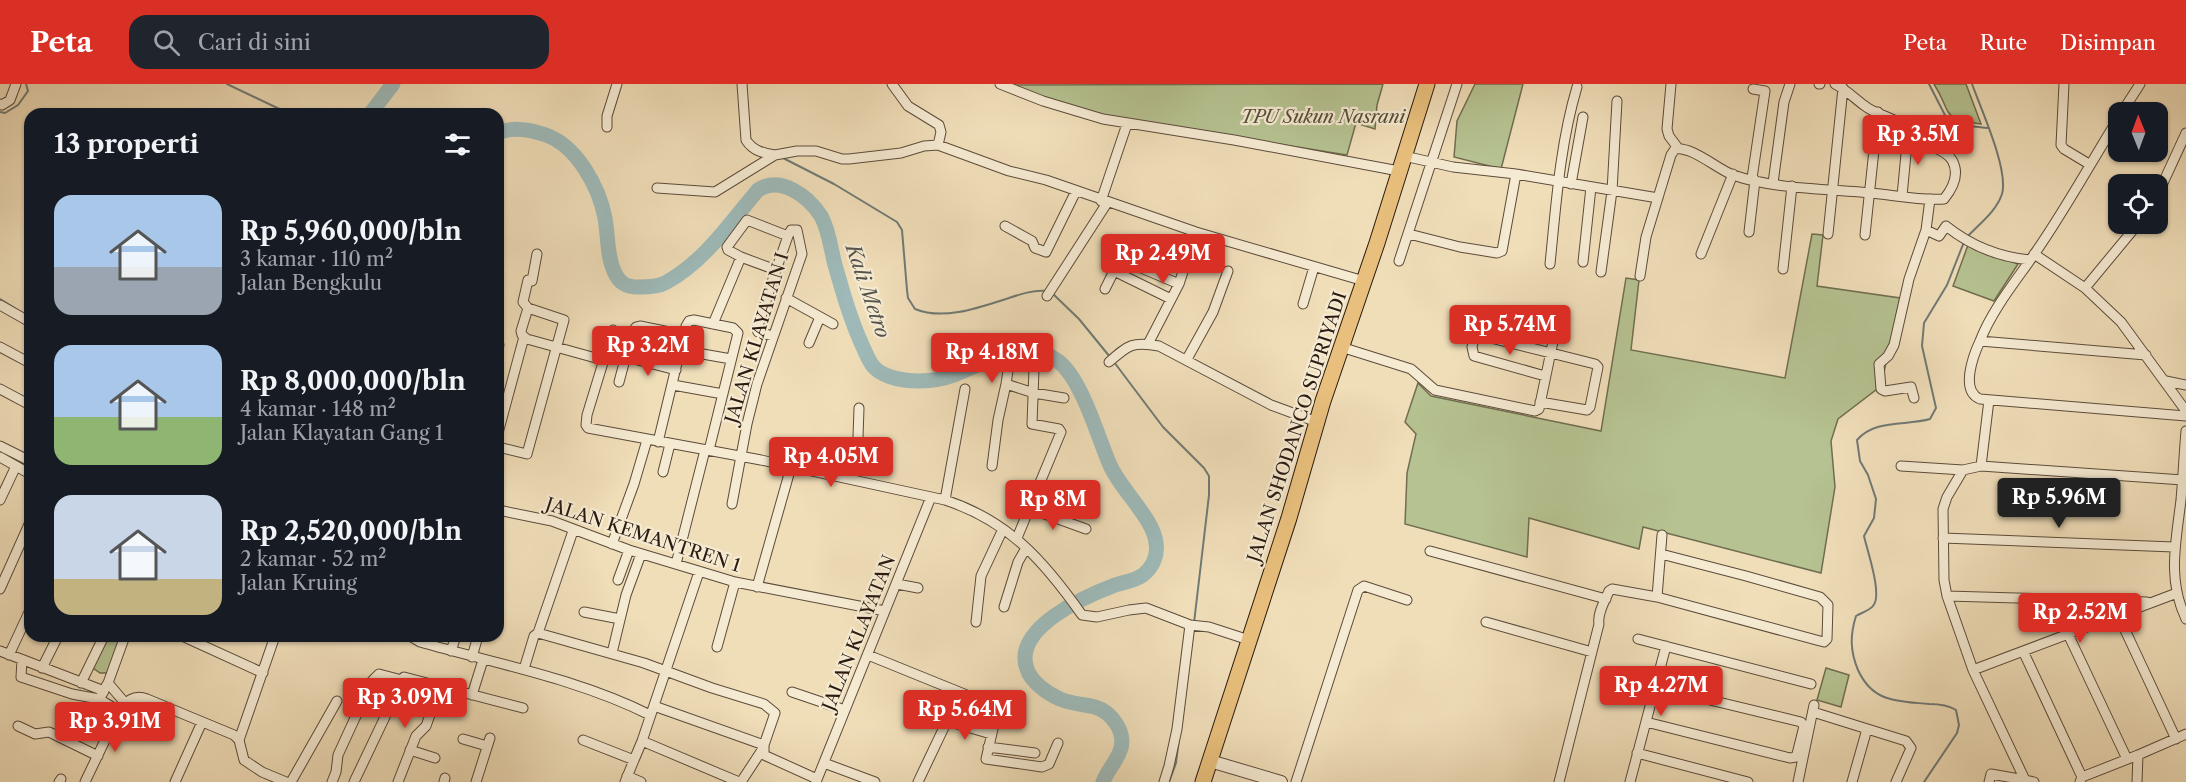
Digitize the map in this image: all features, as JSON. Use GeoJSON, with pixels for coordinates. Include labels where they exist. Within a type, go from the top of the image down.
{"type":"FeatureCollection","features":[{"type":"Feature","properties":{"kind":"main road","name":"JALAN SHODANCO SUPRIYADI"},"geometry":{"type":"LineString","coordinates":[[1203,782],[1289,518],[1341,347],[1428,84]]}},
{"type":"Feature","properties":{"kind":"street"},"geometry":{"type":"LineString","coordinates":[[0,104],[10,100],[16,84]]}},
{"type":"Feature","properties":{"kind":"street"},"geometry":{"type":"LineString","coordinates":[[607,127],[617,84]]}},
{"type":"Feature","properties":{"kind":"street"},"geometry":{"type":"LineString","coordinates":[[742,84],[747,140],[750,146],[757,151],[775,155],[812,151],[849,159],[901,153],[924,146],[939,146],[1196,232],[1364,281]]}},
{"type":"Feature","properties":{"kind":"street"},"geometry":{"type":"LineString","coordinates":[[892,84],[908,106],[939,125],[941,132],[939,146]]}},
{"type":"Feature","properties":{"kind":"street"},"geometry":{"type":"LineString","coordinates":[[1000,84],[1043,101],[1127,124],[1402,164],[1433,163],[1516,174],[1658,198]]}},
{"type":"Feature","properties":{"kind":"street"},"geometry":{"type":"LineString","coordinates":[[1399,261],[1457,84]]}},
{"type":"Feature","properties":{"kind":"street"},"geometry":{"type":"LineString","coordinates":[[1671,84],[1667,129],[1669,136],[1678,148],[1689,151],[1733,174],[1792,186],[1833,189],[1930,199],[1944,199],[1954,183],[1953,163],[1940,149],[1908,133],[1898,123],[1866,108],[1851,93],[1839,86],[1833,189],[1828,234]]}},
{"type":"Feature","properties":{"kind":"street"},"geometry":{"type":"LineString","coordinates":[[1773,183],[1784,102],[1790,84]]}},
{"type":"Feature","properties":{"kind":"street"},"geometry":{"type":"LineString","coordinates":[[2064,84],[2061,145],[2090,164]]}},
{"type":"Feature","properties":{"kind":"street"},"geometry":{"type":"LineString","coordinates":[[2128,102],[2140,84]]}},
{"type":"Feature","properties":{"kind":"street"},"geometry":{"type":"LineString","coordinates":[[1550,264],[1559,182],[1571,106],[1577,87]]}},
{"type":"Feature","properties":{"kind":"street"},"geometry":{"type":"LineString","coordinates":[[1749,232],[1753,179],[1765,91],[1753,89]]}},
{"type":"Feature","properties":{"kind":"street"},"geometry":{"type":"LineString","coordinates":[[1601,272],[1612,191],[1617,101]]}},
{"type":"Feature","properties":{"kind":"street"},"geometry":{"type":"LineString","coordinates":[[1865,235],[1878,112]]}},
{"type":"Feature","properties":{"kind":"street"},"geometry":{"type":"LineString","coordinates":[[1571,184],[1583,117]]}},
{"type":"Feature","properties":{"kind":"street"},"geometry":{"type":"LineString","coordinates":[[1050,293],[1104,202],[1127,124]]}},
{"type":"Feature","properties":{"kind":"street"},"geometry":{"type":"LineString","coordinates":[[1902,196],[1908,133]]}},
{"type":"Feature","properties":{"kind":"street"},"geometry":{"type":"LineString","coordinates":[[2167,174],[2186,133]]}},
{"type":"Feature","properties":{"kind":"street"},"geometry":{"type":"LineString","coordinates":[[2108,135],[1995,313],[1980,341],[1971,371],[1970,387],[1977,398],[1989,400],[2186,416]]}},
{"type":"Feature","properties":{"kind":"street"},"geometry":{"type":"LineString","coordinates":[[1640,276],[1646,237],[1671,155],[1678,148]]}},
{"type":"Feature","properties":{"kind":"street"},"geometry":{"type":"LineString","coordinates":[[657,188],[715,192],[775,155]]}},
{"type":"Feature","properties":{"kind":"street"},"geometry":{"type":"LineString","coordinates":[[1409,234],[1460,247],[1502,251],[1516,174]]}},
{"type":"Feature","properties":{"kind":"street"},"geometry":{"type":"LineString","coordinates":[[1701,255],[1733,174]]}},
{"type":"Feature","properties":{"kind":"street"},"geometry":{"type":"LineString","coordinates":[[1782,269],[1792,186]]}},
{"type":"Feature","properties":{"kind":"street"},"geometry":{"type":"LineString","coordinates":[[1583,262],[1591,187]]}},
{"type":"Feature","properties":{"kind":"street"},"geometry":{"type":"LineString","coordinates":[[1005,226],[1032,241],[1035,248],[1046,252],[1076,191]]}},
{"type":"Feature","properties":{"kind":"street"},"geometry":{"type":"LineString","coordinates":[[1914,398],[1911,387],[1885,391],[1881,389],[1879,364],[1888,356],[1894,345],[1909,276],[1926,230],[1930,199]]}},
{"type":"Feature","properties":{"kind":"street"},"geometry":{"type":"LineString","coordinates":[[773,336],[758,332],[757,329],[776,270],[793,233],[747,220],[727,247],[728,250],[776,270]]}},
{"type":"Feature","properties":{"kind":"street"},"geometry":{"type":"LineString","coordinates":[[1926,230],[1939,236],[1946,226],[1969,242],[2011,258],[2032,257],[2085,288],[2121,322],[2186,411]]}},
{"type":"Feature","properties":{"kind":"street"},"geometry":{"type":"LineString","coordinates":[[1148,344],[1179,284],[1196,232]]}},
{"type":"Feature","properties":{"kind":"street","name":"JALAN KLAYATAN I"},"geometry":{"type":"LineString","coordinates":[[732,504],[740,456],[758,384],[802,254],[793,233]]}},
{"type":"Feature","properties":{"kind":"street"},"geometry":{"type":"LineString","coordinates":[[2085,288],[2130,234]]}},
{"type":"Feature","properties":{"kind":"street"},"geometry":{"type":"LineString","coordinates":[[504,448],[527,454],[564,319],[528,308],[523,301],[537,254]]}},
{"type":"Feature","properties":{"kind":"street"},"geometry":{"type":"LineString","coordinates":[[713,324],[741,257]]}},
{"type":"Feature","properties":{"kind":"street"},"geometry":{"type":"LineString","coordinates":[[1139,267],[1179,284]]}},
{"type":"Feature","properties":{"kind":"street"},"geometry":{"type":"LineString","coordinates":[[1303,304],[1314,267]]}},
{"type":"Feature","properties":{"kind":"street"},"geometry":{"type":"LineString","coordinates":[[1105,289],[1114,271],[1171,299]]}},
{"type":"Feature","properties":{"kind":"street"},"geometry":{"type":"LineString","coordinates":[[1187,359],[1213,312],[1228,271]]}},
{"type":"Feature","properties":{"kind":"street"},"geometry":{"type":"LineString","coordinates":[[786,298],[834,324]]}},
{"type":"Feature","properties":{"kind":"street"},"geometry":{"type":"LineString","coordinates":[[0,305],[24,319]]}},
{"type":"Feature","properties":{"kind":"street"},"geometry":{"type":"LineString","coordinates":[[504,412],[524,337],[521,331],[528,308]]}},
{"type":"Feature","properties":{"kind":"street"},"geometry":{"type":"LineString","coordinates":[[808,343],[820,316]]}},
{"type":"Feature","properties":{"kind":"street"},"geometry":{"type":"LineString","coordinates":[[658,442],[687,323],[691,320],[737,330],[738,336],[723,394],[676,564]]}},
{"type":"Feature","properties":{"kind":"street"},"geometry":{"type":"LineString","coordinates":[[619,382],[632,333],[636,327],[684,334]]}},
{"type":"Feature","properties":{"kind":"street"},"geometry":{"type":"LineString","coordinates":[[614,330],[603,360],[586,425],[588,428],[791,466],[945,500],[973,511],[1017,538],[1050,571],[1082,615],[1096,617],[1146,608],[1193,625],[1209,627],[1250,640]]}},
{"type":"Feature","properties":{"kind":"street"},"geometry":{"type":"LineString","coordinates":[[1540,402],[1587,410],[1590,407],[1598,367],[1476,331],[1472,347],[1474,356],[1545,376]]}},
{"type":"Feature","properties":{"kind":"street"},"geometry":{"type":"LineString","coordinates":[[1341,347],[1411,369],[1429,386],[1443,393],[1535,411],[1539,409],[1555,332]]}},
{"type":"Feature","properties":{"kind":"street"},"geometry":{"type":"LineString","coordinates":[[524,337],[603,360]]}},
{"type":"Feature","properties":{"kind":"street"},"geometry":{"type":"LineString","coordinates":[[1980,341],[2146,355]]}},
{"type":"Feature","properties":{"kind":"street"},"geometry":{"type":"LineString","coordinates":[[1112,359],[1129,345],[1159,346],[1263,401],[1317,422]]}},
{"type":"Feature","properties":{"kind":"street"},"geometry":{"type":"LineString","coordinates":[[0,347],[24,360]]}},
{"type":"Feature","properties":{"kind":"street"},"geometry":{"type":"LineString","coordinates":[[680,350],[731,359]]}},
{"type":"Feature","properties":{"kind":"street"},"geometry":{"type":"LineString","coordinates":[[626,357],[676,370]]}},
{"type":"Feature","properties":{"kind":"street"},"geometry":{"type":"LineString","coordinates":[[993,466],[998,420],[1009,364]]}},
{"type":"Feature","properties":{"kind":"street"},"geometry":{"type":"LineString","coordinates":[[1017,538],[1061,432],[1059,429],[1032,424],[1034,368]]}},
{"type":"Feature","properties":{"kind":"street"},"geometry":{"type":"LineString","coordinates":[[2166,381],[2186,385]]}},
{"type":"Feature","properties":{"kind":"street"},"geometry":{"type":"LineString","coordinates":[[1006,384],[1034,393],[1064,398]]}},
{"type":"Feature","properties":{"kind":"street"},"geometry":{"type":"LineString","coordinates":[[673,385],[723,394]]}},
{"type":"Feature","properties":{"kind":"street"},"geometry":{"type":"LineString","coordinates":[[0,389],[24,402]]}},
{"type":"Feature","properties":{"kind":"street"},"geometry":{"type":"LineString","coordinates":[[945,500],[965,389]]}},
{"type":"Feature","properties":{"kind":"street"},"geometry":{"type":"LineString","coordinates":[[1981,466],[1989,400]]}},
{"type":"Feature","properties":{"kind":"street"},"geometry":{"type":"LineString","coordinates":[[850,479],[858,437],[859,408]]}},
{"type":"Feature","properties":{"kind":"street"},"geometry":{"type":"LineString","coordinates":[[2186,431],[2183,480],[2174,547],[2177,593],[2186,619]]}},
{"type":"Feature","properties":{"kind":"street"},"geometry":{"type":"LineString","coordinates":[[612,544],[647,440]]}},
{"type":"Feature","properties":{"kind":"street"},"geometry":{"type":"LineString","coordinates":[[663,472],[670,444]]}},
{"type":"Feature","properties":{"kind":"street"},"geometry":{"type":"LineString","coordinates":[[0,446],[24,458]]}},
{"type":"Feature","properties":{"kind":"street"},"geometry":{"type":"LineString","coordinates":[[0,458],[24,471]]}},
{"type":"Feature","properties":{"kind":"street"},"geometry":{"type":"LineString","coordinates":[[0,500],[16,466]]}},
{"type":"Feature","properties":{"kind":"street"},"geometry":{"type":"LineString","coordinates":[[757,587],[791,466]]}},
{"type":"Feature","properties":{"kind":"street"},"geometry":{"type":"LineString","coordinates":[[1901,466],[1963,470],[1981,466],[2054,473],[2183,480]]}},
{"type":"Feature","properties":{"kind":"street"},"geometry":{"type":"LineString","coordinates":[[1963,470],[1947,497],[1943,509],[1942,538],[1947,596],[1973,670],[2029,781]]}},
{"type":"Feature","properties":{"kind":"street","name":"JALAN KLAYATAN"},"geometry":{"type":"LineString","coordinates":[[817,780],[931,497]]}},
{"type":"Feature","properties":{"kind":"street"},"geometry":{"type":"LineString","coordinates":[[1028,508],[1086,529]]}},
{"type":"Feature","properties":{"kind":"street","name":"JALAN KEMANTREN 1"},"geometry":{"type":"LineString","coordinates":[[504,511],[552,521],[573,531],[641,554],[735,582],[885,611]]}},
{"type":"Feature","properties":{"kind":"street"},"geometry":{"type":"LineString","coordinates":[[976,622],[979,582],[1003,529]]}},
{"type":"Feature","properties":{"kind":"street"},"geometry":{"type":"LineString","coordinates":[[524,669],[573,531]]}},
{"type":"Feature","properties":{"kind":"street"},"geometry":{"type":"LineString","coordinates":[[0,589],[24,535]]}},
{"type":"Feature","properties":{"kind":"street"},"geometry":{"type":"LineString","coordinates":[[1657,597],[1662,535]]}},
{"type":"Feature","properties":{"kind":"street"},"geometry":{"type":"LineString","coordinates":[[1942,538],[2174,547]]}},
{"type":"Feature","properties":{"kind":"street"},"geometry":{"type":"LineString","coordinates":[[1004,607],[1018,562],[1026,548]]}},
{"type":"Feature","properties":{"kind":"street"},"geometry":{"type":"LineString","coordinates":[[618,580],[629,550]]}},
{"type":"Feature","properties":{"kind":"street"},"geometry":{"type":"LineString","coordinates":[[1430,551],[1604,603]]}},
{"type":"Feature","properties":{"kind":"street"},"geometry":{"type":"LineString","coordinates":[[612,653],[641,554]]}},
{"type":"Feature","properties":{"kind":"street"},"geometry":{"type":"LineString","coordinates":[[1559,782],[1599,624],[1600,610],[1609,591],[1616,589],[1657,597],[1824,642],[1827,639],[1828,605],[1820,597],[1660,554]]}},
{"type":"Feature","properties":{"kind":"street"},"geometry":{"type":"LineString","coordinates":[[641,782],[626,779],[642,741],[699,572]]}},
{"type":"Feature","properties":{"kind":"street"},"geometry":{"type":"LineString","coordinates":[[717,647],[735,582]]}},
{"type":"Feature","properties":{"kind":"street"},"geometry":{"type":"LineString","coordinates":[[897,584],[918,588]]}},
{"type":"Feature","properties":{"kind":"street"},"geometry":{"type":"LineString","coordinates":[[1296,782],[1358,590],[1364,586],[1407,600]]}},
{"type":"Feature","properties":{"kind":"street"},"geometry":{"type":"LineString","coordinates":[[1973,670],[2177,593]]}},
{"type":"Feature","properties":{"kind":"street"},"geometry":{"type":"LineString","coordinates":[[1947,596],[2153,602]]}},
{"type":"Feature","properties":{"kind":"street"},"geometry":{"type":"LineString","coordinates":[[584,612],[620,620]]}},
{"type":"Feature","properties":{"kind":"street"},"geometry":{"type":"LineString","coordinates":[[2118,615],[2176,739]]}},
{"type":"Feature","properties":{"kind":"street"},"geometry":{"type":"LineString","coordinates":[[24,620],[4,653],[104,691],[122,707]]}},
{"type":"Feature","properties":{"kind":"street"},"geometry":{"type":"LineString","coordinates":[[1486,622],[1592,652]]}},
{"type":"Feature","properties":{"kind":"street"},"geometry":{"type":"LineString","coordinates":[[1164,782],[1177,729],[1193,625]]}},
{"type":"Feature","properties":{"kind":"street"},"geometry":{"type":"LineString","coordinates":[[538,633],[665,670],[712,688],[759,702],[775,713],[763,747],[740,782],[642,741]]}},
{"type":"Feature","properties":{"kind":"street"},"geometry":{"type":"LineString","coordinates":[[2068,634],[2127,759]]}},
{"type":"Feature","properties":{"kind":"street"},"geometry":{"type":"LineString","coordinates":[[1638,639],[1811,684]]}},
{"type":"Feature","properties":{"kind":"street"},"geometry":{"type":"LineString","coordinates":[[42,668],[55,642]]}},
{"type":"Feature","properties":{"kind":"street"},"geometry":{"type":"LineString","coordinates":[[81,683],[101,642]]}},
{"type":"Feature","properties":{"kind":"street"},"geometry":{"type":"LineString","coordinates":[[104,691],[123,642]]}},
{"type":"Feature","properties":{"kind":"street"},"geometry":{"type":"LineString","coordinates":[[196,642],[263,672]]}},
{"type":"Feature","properties":{"kind":"street"},"geometry":{"type":"LineString","coordinates":[[239,741],[273,642]]}},
{"type":"Feature","properties":{"kind":"street"},"geometry":{"type":"LineString","coordinates":[[420,642],[524,669],[763,747]]}},
{"type":"Feature","properties":{"kind":"street"},"geometry":{"type":"LineString","coordinates":[[451,651],[454,642]]}},
{"type":"Feature","properties":{"kind":"street"},"geometry":{"type":"LineString","coordinates":[[472,657],[476,642]]}},
{"type":"Feature","properties":{"kind":"street"},"geometry":{"type":"LineString","coordinates":[[1630,782],[1666,646]]}},
{"type":"Feature","properties":{"kind":"street"},"geometry":{"type":"LineString","coordinates":[[2023,651],[2081,780],[2186,734]]}},
{"type":"Feature","properties":{"kind":"street"},"geometry":{"type":"LineString","coordinates":[[868,655],[979,700],[1014,703]]}},
{"type":"Feature","properties":{"kind":"street"},"geometry":{"type":"LineString","coordinates":[[22,660],[21,677],[72,694],[104,691],[122,707]]}},
{"type":"Feature","properties":{"kind":"street"},"geometry":{"type":"LineString","coordinates":[[472,695],[483,660]]}},
{"type":"Feature","properties":{"kind":"street"},"geometry":{"type":"LineString","coordinates":[[332,782],[338,755],[372,681],[379,674],[402,680]]}},
{"type":"Feature","properties":{"kind":"street"},"geometry":{"type":"LineString","coordinates":[[354,782],[402,680],[406,677],[523,708]]}},
{"type":"Feature","properties":{"kind":"street"},"geometry":{"type":"LineString","coordinates":[[398,782],[416,736],[426,726],[440,687]]}},
{"type":"Feature","properties":{"kind":"street"},"geometry":{"type":"LineString","coordinates":[[1646,722],[1790,758],[1797,754],[1804,726],[1801,722],[1656,687]]}},
{"type":"Feature","properties":{"kind":"street"},"geometry":{"type":"LineString","coordinates":[[918,782],[947,721],[946,716],[954,690]]}},
{"type":"Feature","properties":{"kind":"street"},"geometry":{"type":"LineString","coordinates":[[792,692],[845,710]]}},
{"type":"Feature","properties":{"kind":"street"},"geometry":{"type":"LineString","coordinates":[[85,782],[122,707],[133,698],[142,697],[234,735],[239,741],[244,760],[274,780],[286,782]]}},
{"type":"Feature","properties":{"kind":"street"},"geometry":{"type":"LineString","coordinates":[[291,782],[337,701]]}},
{"type":"Feature","properties":{"kind":"street"},"geometry":{"type":"LineString","coordinates":[[999,703],[986,759],[1042,767],[1049,764],[1058,743]]}},
{"type":"Feature","properties":{"kind":"street"},"geometry":{"type":"LineString","coordinates":[[1798,782],[1814,709],[1910,744],[1911,748],[1896,782]]}},
{"type":"Feature","properties":{"kind":"street"},"geometry":{"type":"LineString","coordinates":[[947,721],[991,735]]}},
{"type":"Feature","properties":{"kind":"street"},"geometry":{"type":"LineString","coordinates":[[175,782],[201,722]]}},
{"type":"Feature","properties":{"kind":"street"},"geometry":{"type":"LineString","coordinates":[[18,726],[35,734],[49,732],[98,756]]}},
{"type":"Feature","properties":{"kind":"street"},"geometry":{"type":"LineString","coordinates":[[1852,782],[1867,729]]}},
{"type":"Feature","properties":{"kind":"street"},"geometry":{"type":"LineString","coordinates":[[463,740],[488,742],[476,782]]}},
{"type":"Feature","properties":{"kind":"street"},"geometry":{"type":"LineString","coordinates":[[583,740],[634,760]]}},
{"type":"Feature","properties":{"kind":"street"},"geometry":{"type":"LineString","coordinates":[[763,747],[764,755],[817,780]]}},
{"type":"Feature","properties":{"kind":"street"},"geometry":{"type":"LineString","coordinates":[[988,747],[1035,753]]}},
{"type":"Feature","properties":{"kind":"street"},"geometry":{"type":"LineString","coordinates":[[410,750],[435,758]]}},
{"type":"Feature","properties":{"kind":"street"},"geometry":{"type":"LineString","coordinates":[[1637,753],[1748,782]]}},
{"type":"Feature","properties":{"kind":"street"},"geometry":{"type":"LineString","coordinates":[[2137,782],[2138,756]]}},
{"type":"Feature","properties":{"kind":"street"},"geometry":{"type":"LineString","coordinates":[[1210,761],[1281,782]]}},
{"type":"Feature","properties":{"kind":"street"},"geometry":{"type":"LineString","coordinates":[[824,763],[875,782]]}},
{"type":"Feature","properties":{"kind":"street"},"geometry":{"type":"LineString","coordinates":[[1989,782],[1991,774],[2029,781]]}},
{"type":"Feature","properties":{"kind":"green space","name":"TPU Sukun Nasrani"},"geometry":{"type":"Polygon","coordinates":[[[1383,84],[1377,105],[1375,129],[1356,123],[1347,155],[1106,117],[1045,98],[1013,85],[1383,84]]]}},
{"type":"Feature","properties":{"kind":"green space"},"geometry":{"type":"Polygon","coordinates":[[[1475,84],[1523,84],[1501,169],[1454,157],[1457,121],[1475,84]]]}},
{"type":"Feature","properties":{"kind":"green space"},"geometry":{"type":"Polygon","coordinates":[[[1934,84],[1966,84],[1981,124],[1953,117],[1934,84]]]}},
{"type":"Feature","properties":{"kind":"green space"},"geometry":{"type":"Polygon","coordinates":[[[1812,234],[1823,235],[1817,286],[1900,298],[1881,386],[1838,419],[1831,441],[1835,487],[1821,573],[1643,527],[1639,549],[1529,518],[1527,557],[1405,524],[1407,473],[1416,434],[1405,422],[1418,383],[1431,396],[1601,431],[1626,278],[1639,280],[1631,350],[1785,378],[1812,234]]]}},
{"type":"Feature","properties":{"kind":"green space"},"geometry":{"type":"Polygon","coordinates":[[[1968,245],[2018,264],[1994,301],[1953,286],[1968,245]]]}},
{"type":"Feature","properties":{"kind":"green space"},"geometry":{"type":"Polygon","coordinates":[[[105,642],[120,642],[107,673],[100,673],[93,668],[105,642]]]}},
{"type":"Feature","properties":{"kind":"green space"},"geometry":{"type":"Polygon","coordinates":[[[1826,668],[1849,675],[1841,707],[1817,700],[1826,668]]]}},
{"type":"Feature","properties":{"kind":"waterway"},"geometry":{"type":"LineString","coordinates":[[0,112],[5,113],[18,105],[28,91],[26,84]]}},
{"type":"Feature","properties":{"kind":"waterway"},"geometry":{"type":"LineString","coordinates":[[227,84],[277,108]]}},
{"type":"Feature","properties":{"kind":"waterway","name":"Kali Metro"},"geometry":{"type":"LineString","coordinates":[[375,108],[393,84]]}},
{"type":"Feature","properties":{"kind":"waterway"},"geometry":{"type":"LineString","coordinates":[[1929,84],[1948,121],[1987,128]]}},
{"type":"Feature","properties":{"kind":"waterway"},"geometry":{"type":"LineString","coordinates":[[1967,237],[1996,206],[2002,194],[2003,183],[2002,170],[1993,139],[1972,84]]}},
{"type":"Feature","properties":{"kind":"waterway","name":"Kali Metro"},"geometry":{"type":"LineString","coordinates":[[504,131],[528,130],[546,135],[557,140],[577,158],[598,194],[605,218],[612,265],[618,279],[626,285],[638,287],[665,283],[704,253],[758,190],[766,186],[784,186],[809,201],[821,216],[855,327],[870,362],[879,371],[904,380],[936,380],[1018,350],[1045,353],[1067,370],[1082,395],[1110,465],[1149,524],[1154,534],[1156,547],[1154,560],[1143,575],[1087,597],[1055,616],[1030,640],[1025,654],[1029,674],[1045,691],[1064,701],[1095,707],[1107,713],[1120,730],[1122,744],[1120,751],[1103,782]]}},
{"type":"Feature","properties":{"kind":"waterway"},"geometry":{"type":"LineString","coordinates":[[783,158],[834,184],[897,222],[902,230],[908,298],[915,309],[938,314],[950,313],[975,309],[1027,293],[1046,291]]}},
{"type":"Feature","properties":{"kind":"waterway"},"geometry":{"type":"LineString","coordinates":[[1924,782],[1957,733],[1959,725],[1956,710],[1940,705],[1897,701],[1879,694],[1864,681],[1853,656],[1852,643],[1856,616],[1868,610],[1876,600],[1873,572],[1864,536],[1874,518],[1876,499],[1868,475],[1860,461],[1857,440],[1864,433],[1882,426],[1930,419],[1936,408],[1922,346],[1924,323],[1947,285],[1964,242]]}},
{"type":"Feature","properties":{"kind":"waterway"},"geometry":{"type":"LineString","coordinates":[[1052,293],[1079,319],[1110,357]]}},
{"type":"Feature","properties":{"kind":"waterway"},"geometry":{"type":"LineString","coordinates":[[0,299],[21,312]]}},
{"type":"Feature","properties":{"kind":"waterway"},"geometry":{"type":"LineString","coordinates":[[1114,362],[1163,427],[1204,468],[1209,476],[1209,495],[1194,623]]}},
{"type":"Feature","properties":{"kind":"waterway"},"geometry":{"type":"LineString","coordinates":[[1169,782],[1176,763],[1179,739]]}}]}
